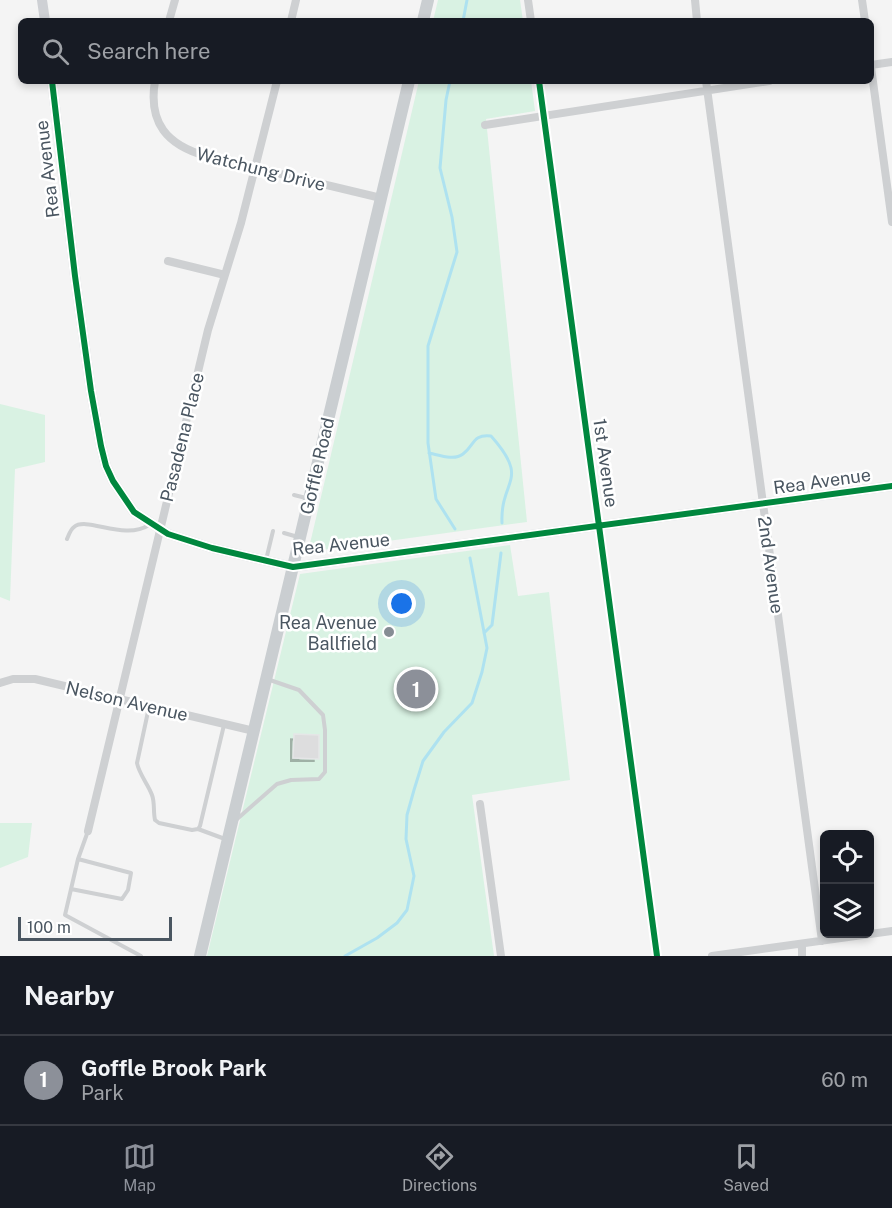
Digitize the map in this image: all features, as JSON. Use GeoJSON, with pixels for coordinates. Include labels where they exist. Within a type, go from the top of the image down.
{"type":"FeatureCollection","features":[{"type":"Feature","properties":{"kind":"main road"},"geometry":{"type":"LineString","coordinates":[[424,18],[428,0]]}},
{"type":"Feature","properties":{"kind":"main road","name":"Goffle Road"},"geometry":{"type":"LineString","coordinates":[[200,956],[408,84]]}},
{"type":"Feature","properties":{"kind":"street"},"geometry":{"type":"LineString","coordinates":[[42,0],[45,18]]}},
{"type":"Feature","properties":{"kind":"street"},"geometry":{"type":"LineString","coordinates":[[171,18],[175,0]]}},
{"type":"Feature","properties":{"kind":"street"},"geometry":{"type":"LineString","coordinates":[[292,18],[296,0]]}},
{"type":"Feature","properties":{"kind":"street"},"geometry":{"type":"LineString","coordinates":[[528,0],[531,18]]}},
{"type":"Feature","properties":{"kind":"street"},"geometry":{"type":"LineString","coordinates":[[695,0],[698,18]]}},
{"type":"Feature","properties":{"kind":"street"},"geometry":{"type":"LineString","coordinates":[[862,0],[865,18]]}},
{"type":"Feature","properties":{"kind":"street"},"geometry":{"type":"LineString","coordinates":[[874,65],[892,62]]}},
{"type":"Feature","properties":{"kind":"street","name":"Rea Avenue"},"geometry":{"type":"LineString","coordinates":[[52,84],[76,286],[106,466],[122,497],[134,512],[155,527],[179,539],[293,567],[892,486]]}},
{"type":"Feature","properties":{"kind":"street","name":"Watchung Drive"},"geometry":{"type":"LineString","coordinates":[[154,84],[152,99],[156,118],[170,138],[193,152],[381,198]]}},
{"type":"Feature","properties":{"kind":"street","name":"Pasadena Place"},"geometry":{"type":"LineString","coordinates":[[88,831],[120,699],[155,527],[208,330],[241,223],[276,84]]}},
{"type":"Feature","properties":{"kind":"street","name":"1st Avenue"},"geometry":{"type":"LineString","coordinates":[[539,84],[657,956]]}},
{"type":"Feature","properties":{"kind":"street"},"geometry":{"type":"LineString","coordinates":[[485,125],[706,86],[731,84]]}},
{"type":"Feature","properties":{"kind":"street"},"geometry":{"type":"LineString","coordinates":[[873,84],[892,222]]}},
{"type":"Feature","properties":{"kind":"street","name":"2nd Avenue"},"geometry":{"type":"LineString","coordinates":[[706,86],[822,941]]}},
{"type":"Feature","properties":{"kind":"street"},"geometry":{"type":"LineString","coordinates":[[168,261],[225,275]]}},
{"type":"Feature","properties":{"kind":"street","name":"Nelson Avenue"},"geometry":{"type":"LineString","coordinates":[[0,683],[13,679],[35,679],[254,731]]}},
{"type":"Feature","properties":{"kind":"street"},"geometry":{"type":"LineString","coordinates":[[480,804],[501,956]]}},
{"type":"Feature","properties":{"kind":"street"},"geometry":{"type":"LineString","coordinates":[[712,956],[892,932]]}},
{"type":"Feature","properties":{"kind":"street"},"geometry":{"type":"LineString","coordinates":[[802,944],[802,956]]}},
{"type":"Feature","properties":{"kind":"lane"},"geometry":{"type":"LineString","coordinates":[[294,495],[309,499]]}},
{"type":"Feature","properties":{"kind":"lane"},"geometry":{"type":"LineString","coordinates":[[67,539],[72,529],[80,524],[133,532],[155,527]]}},
{"type":"Feature","properties":{"kind":"lane"},"geometry":{"type":"LineString","coordinates":[[266,561],[273,531]]}},
{"type":"Feature","properties":{"kind":"lane"},"geometry":{"type":"LineString","coordinates":[[284,533],[300,537]]}},
{"type":"Feature","properties":{"kind":"lane"},"geometry":{"type":"LineString","coordinates":[[231,825],[277,784],[291,780],[321,778],[325,772],[325,719],[320,710],[299,690],[266,679]]}},
{"type":"Feature","properties":{"kind":"lane"},"geometry":{"type":"LineString","coordinates":[[150,706],[137,763],[138,770],[147,781],[153,798],[155,820],[159,823],[192,830],[198,829],[227,840]]}},
{"type":"Feature","properties":{"kind":"lane"},"geometry":{"type":"LineString","coordinates":[[198,829],[224,724]]}},
{"type":"Feature","properties":{"kind":"lane"},"geometry":{"type":"LineString","coordinates":[[88,831],[78,859],[65,915],[141,956]]}},
{"type":"Feature","properties":{"kind":"lane"},"geometry":{"type":"LineString","coordinates":[[71,889],[122,899],[128,890],[130,873],[78,859]]}},
{"type":"Feature","properties":{"kind":"green space"},"geometry":{"type":"Polygon","coordinates":[[[438,0],[520,0],[523,18],[434,18],[438,0]]]}},
{"type":"Feature","properties":{"kind":"green space"},"geometry":{"type":"Polygon","coordinates":[[[418,84],[531,84],[535,111],[486,119],[527,522],[308,552],[418,84]]]}},
{"type":"Feature","properties":{"kind":"green space"},"geometry":{"type":"Polygon","coordinates":[[[0,404],[45,415],[45,462],[15,469],[10,601],[0,597],[0,404]]]}},
{"type":"Feature","properties":{"kind":"green space"},"geometry":{"type":"Polygon","coordinates":[[[510,545],[518,596],[549,592],[570,780],[472,795],[494,956],[207,956],[300,574],[510,545]]]}},
{"type":"Feature","properties":{"kind":"green space"},"geometry":{"type":"Polygon","coordinates":[[[0,823],[32,823],[28,857],[0,868],[0,823]]]}},
{"type":"Feature","properties":{"kind":"building"},"geometry":{"type":"Polygon","coordinates":[[[294,734],[319,735],[319,759],[293,758],[294,734]]]}},
{"type":"Feature","properties":{"kind":"waterway"},"geometry":{"type":"LineString","coordinates":[[464,18],[467,0]]}},
{"type":"Feature","properties":{"kind":"waterway"},"geometry":{"type":"LineString","coordinates":[[449,84],[440,168],[452,217],[457,252],[428,346],[428,443],[436,499],[455,529]]}},
{"type":"Feature","properties":{"kind":"waterway"},"geometry":{"type":"LineString","coordinates":[[429,453],[446,457],[459,456],[467,451],[477,438],[491,436],[503,451],[512,472],[505,497],[502,523]]}},
{"type":"Feature","properties":{"kind":"waterway"},"geometry":{"type":"LineString","coordinates":[[484,633],[492,625],[501,553]]}},
{"type":"Feature","properties":{"kind":"waterway"},"geometry":{"type":"LineString","coordinates":[[345,956],[377,938],[397,923],[407,910],[414,876],[406,839],[407,815],[423,761],[444,732],[472,703],[482,672],[487,648],[470,558]]}},
{"type":"Feature","properties":{"kind":"cycle path"},"geometry":{"type":"LineString","coordinates":[[52,84],[91,391],[106,466],[113,481],[134,512],[168,534],[212,548],[293,567],[892,486]]}},
{"type":"Feature","properties":{"kind":"cycle path"},"geometry":{"type":"LineString","coordinates":[[539,84],[657,956]]}},
{"type":"Feature","properties":{"kind":"place","name":"Rea Avenue Ballfield"},"geometry":{"type":"Point","coordinates":[389,632]}},
{"type":"Feature","properties":{"kind":"place","name":"Goffle Brook Park"},"geometry":{"type":"Point","coordinates":[416,689]}}]}
